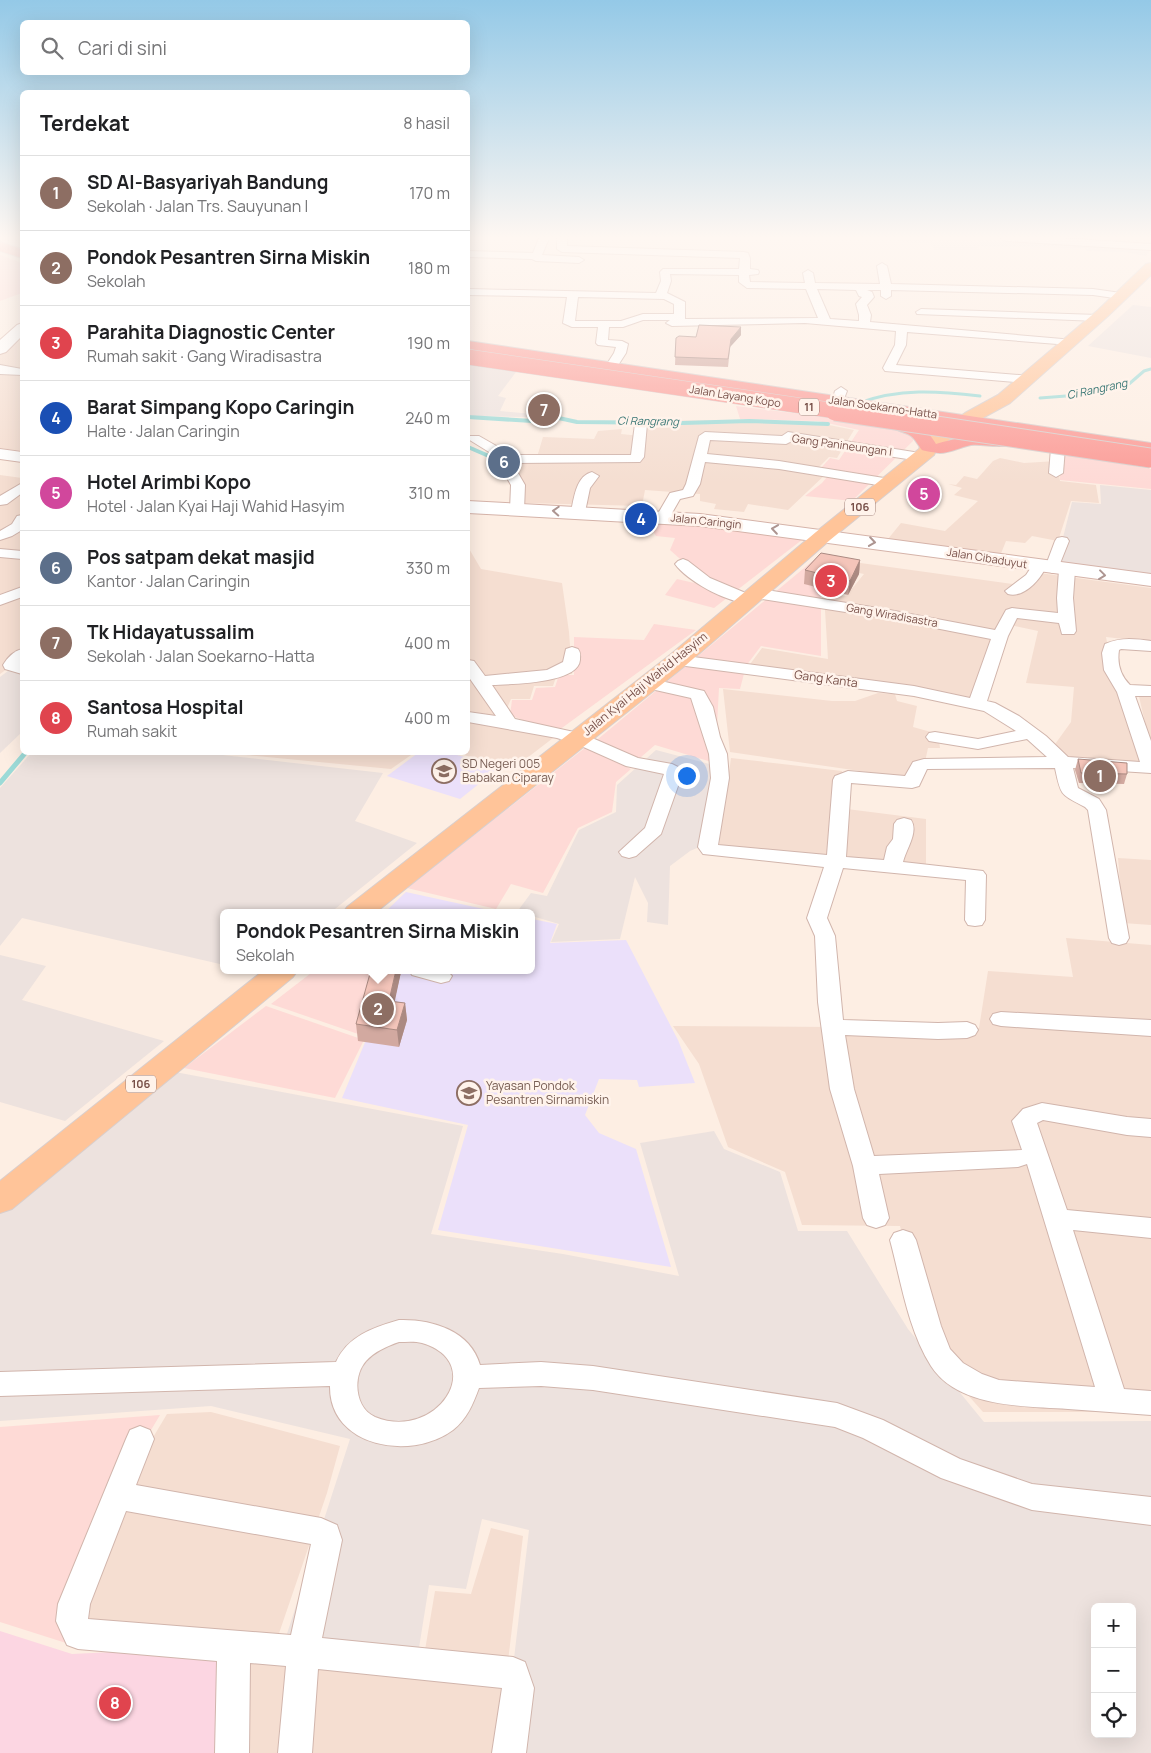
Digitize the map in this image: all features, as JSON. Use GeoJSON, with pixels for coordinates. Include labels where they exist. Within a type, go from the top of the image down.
{"type":"FeatureCollection","features":[{"type":"Feature","properties":{"kind":"highway","name":"Jalan Soekarno-Hatta"},"geometry":{"type":"LineString","coordinates":[[470,346],[611,367],[797,403],[897,424],[923,436],[946,439],[1014,435],[1147,454]]}},
{"type":"Feature","properties":{"kind":"highway","name":"Jalan Layang Kopo"},"geometry":{"type":"LineString","coordinates":[[470,351],[1147,454]]}},
{"type":"Feature","properties":{"kind":"highway","name":"Jalan Layang Kopo"},"geometry":{"type":"LineString","coordinates":[[470,357],[1147,454]]}},
{"type":"Feature","properties":{"kind":"highway","name":"Jalan Soekarno-Hatta"},"geometry":{"type":"LineString","coordinates":[[470,362],[797,403],[839,396],[910,411],[946,439]]}},
{"type":"Feature","properties":{"kind":"highway"},"geometry":{"type":"LineString","coordinates":[[910,411],[955,414],[994,406],[1014,435],[972,440],[946,439]]}},
{"type":"Feature","properties":{"kind":"highway","name":"Jalan Soekarno-Hatta"},"geometry":{"type":"LineString","coordinates":[[1014,435],[1058,448],[1147,454]]}},
{"type":"Feature","properties":{"kind":"main road","name":"Jalan Kyai Haji Wahid Hasyim"},"geometry":{"type":"LineString","coordinates":[[362,909],[678,660],[823,536],[946,439],[994,406],[1096,320]]}},
{"type":"Feature","properties":{"kind":"main road"},"geometry":{"type":"LineString","coordinates":[[0,454],[20,457]]}},
{"type":"Feature","properties":{"kind":"main road","name":"Jalan Caringin"},"geometry":{"type":"LineString","coordinates":[[470,507],[663,516],[823,536]]}},
{"type":"Feature","properties":{"kind":"main road","name":"Jalan Cibaduyut"},"geometry":{"type":"LineString","coordinates":[[823,536],[1151,580]]}},
{"type":"Feature","properties":{"kind":"main road","name":"106"},"geometry":{"type":"LineString","coordinates":[[0,1200],[278,974]]}},
{"type":"Feature","properties":{"kind":"street"},"geometry":{"type":"LineString","coordinates":[[569,320],[569,323],[604,325],[623,324],[629,320]]}},
{"type":"Feature","properties":{"kind":"street"},"geometry":{"type":"LineString","coordinates":[[665,320],[794,320],[1070,342]]}},
{"type":"Feature","properties":{"kind":"street"},"geometry":{"type":"LineString","coordinates":[[864,326],[865,320]]}},
{"type":"Feature","properties":{"kind":"street"},"geometry":{"type":"LineString","coordinates":[[604,325],[602,343],[622,344],[620,353],[611,367]]}},
{"type":"Feature","properties":{"kind":"street"},"geometry":{"type":"LineString","coordinates":[[901,328],[903,338],[900,349],[887,372],[1027,379]]}},
{"type":"Feature","properties":{"kind":"street"},"geometry":{"type":"LineString","coordinates":[[0,369],[3,369],[3,372],[20,372]]}},
{"type":"Feature","properties":{"kind":"street"},"geometry":{"type":"LineString","coordinates":[[474,439],[509,459],[635,459],[637,457],[641,424]]}},
{"type":"Feature","properties":{"kind":"street","name":"Gang Panineungan I"},"geometry":{"type":"LineString","coordinates":[[700,456],[705,436],[786,440],[788,436],[946,439]]}},
{"type":"Feature","properties":{"kind":"street"},"geometry":{"type":"LineString","coordinates":[[1056,473],[1058,448]]}},
{"type":"Feature","properties":{"kind":"street"},"geometry":{"type":"LineString","coordinates":[[663,516],[675,496],[688,493],[693,484],[700,456],[779,464],[890,482]]}},
{"type":"Feature","properties":{"kind":"street"},"geometry":{"type":"LineString","coordinates":[[509,459],[507,466],[518,485],[517,510]]}},
{"type":"Feature","properties":{"kind":"street"},"geometry":{"type":"LineString","coordinates":[[578,512],[582,491],[592,476]]}},
{"type":"Feature","properties":{"kind":"street"},"geometry":{"type":"LineString","coordinates":[[2,501],[20,488]]}},
{"type":"Feature","properties":{"kind":"street"},"geometry":{"type":"LineString","coordinates":[[0,536],[12,531],[20,525]]}},
{"type":"Feature","properties":{"kind":"street"},"geometry":{"type":"LineString","coordinates":[[975,703],[1000,636],[1012,613],[1068,625],[1065,598],[1053,568],[1062,541]]}},
{"type":"Feature","properties":{"kind":"street"},"geometry":{"type":"LineString","coordinates":[[0,553],[20,555]]}},
{"type":"Feature","properties":{"kind":"street","name":"Gang Wiradisastra"},"geometry":{"type":"LineString","coordinates":[[682,564],[691,572],[712,584],[751,596],[843,606],[1000,636]]}},
{"type":"Feature","properties":{"kind":"street"},"geometry":{"type":"LineString","coordinates":[[1013,591],[1027,584],[1034,576],[1053,568]]}},
{"type":"Feature","properties":{"kind":"street"},"geometry":{"type":"LineString","coordinates":[[0,600],[20,593]]}},
{"type":"Feature","properties":{"kind":"street"},"geometry":{"type":"LineString","coordinates":[[876,1218],[865,1166],[842,1089],[829,1002],[825,936],[817,918],[836,861],[842,780],[844,778],[911,782],[915,780],[919,766],[924,764],[1150,762],[1143,721],[1125,690],[1112,673],[1109,656],[1111,647],[1126,643],[1151,646]]}},
{"type":"Feature","properties":{"kind":"street"},"geometry":{"type":"LineString","coordinates":[[480,681],[552,675],[571,664],[572,652]]}},
{"type":"Feature","properties":{"kind":"street"},"geometry":{"type":"LineString","coordinates":[[20,656],[11,665],[20,668]]}},
{"type":"Feature","properties":{"kind":"street","name":"Gang Kanta"},"geometry":{"type":"LineString","coordinates":[[678,660],[902,689],[975,703],[992,708],[1030,733],[1063,762]]}},
{"type":"Feature","properties":{"kind":"street"},"geometry":{"type":"LineString","coordinates":[[470,668],[494,698],[509,722]]}},
{"type":"Feature","properties":{"kind":"street"},"geometry":{"type":"LineString","coordinates":[[648,683],[698,695],[704,707],[718,754],[720,778],[708,848],[713,851],[976,875],[975,920]]}},
{"type":"Feature","properties":{"kind":"street"},"geometry":{"type":"LineString","coordinates":[[1125,690],[1151,692]]}},
{"type":"Feature","properties":{"kind":"street"},"geometry":{"type":"LineString","coordinates":[[470,717],[509,722],[577,738],[642,765],[667,767],[674,772],[654,830],[630,852]]}},
{"type":"Feature","properties":{"kind":"street"},"geometry":{"type":"LineString","coordinates":[[935,737],[978,744],[1030,733]]}},
{"type":"Feature","properties":{"kind":"street"},"geometry":{"type":"LineString","coordinates":[[1063,762],[1068,790],[1092,803],[1098,810],[1119,938]]}},
{"type":"Feature","properties":{"kind":"street"},"geometry":{"type":"LineString","coordinates":[[892,868],[897,848],[904,840],[904,824]]}},
{"type":"Feature","properties":{"kind":"street"},"geometry":{"type":"LineString","coordinates":[[1000,1019],[1151,1028]]}},
{"type":"Feature","properties":{"kind":"street"},"geometry":{"type":"LineString","coordinates":[[834,1027],[938,1031],[967,1030]]}},
{"type":"Feature","properties":{"kind":"street"},"geometry":{"type":"LineString","coordinates":[[1114,1401],[1056,1219],[1048,1186],[1024,1121],[1030,1115],[1042,1111],[1127,1126],[1151,1128]]}},
{"type":"Feature","properties":{"kind":"street"},"geometry":{"type":"LineString","coordinates":[[865,1166],[1018,1158]]}},
{"type":"Feature","properties":{"kind":"street"},"geometry":{"type":"LineString","coordinates":[[1056,1219],[1151,1228]]}},
{"type":"Feature","properties":{"kind":"street"},"geometry":{"type":"LineString","coordinates":[[903,1240],[918,1296],[936,1351],[947,1366],[978,1387],[999,1392],[1151,1404]]}},
{"type":"Feature","properties":{"kind":"street"},"geometry":{"type":"LineString","coordinates":[[399,1331],[424,1331],[447,1340],[462,1356],[468,1377],[466,1392],[458,1408],[446,1420],[430,1430],[407,1435],[384,1434],[363,1425],[349,1411],[342,1393],[344,1374],[355,1354],[375,1339],[399,1331]]}},
{"type":"Feature","properties":{"kind":"street"},"geometry":{"type":"LineString","coordinates":[[0,1384],[344,1374]]}},
{"type":"Feature","properties":{"kind":"street"},"geometry":{"type":"LineString","coordinates":[[468,1377],[541,1374],[593,1378],[837,1415],[873,1429],[951,1469],[1032,1496],[1151,1511]]}},
{"type":"Feature","properties":{"kind":"street"},"geometry":{"type":"LineString","coordinates":[[140,1438],[74,1604],[72,1621],[78,1634],[234,1648],[303,1652],[513,1672],[518,1688],[509,1753]]}},
{"type":"Feature","properties":{"kind":"street"},"geometry":{"type":"LineString","coordinates":[[116,1496],[149,1500],[321,1532],[326,1535],[327,1540],[303,1652],[295,1753]]}},
{"type":"Feature","properties":{"kind":"street"},"geometry":{"type":"LineString","coordinates":[[232,1753],[234,1648]]}},
{"type":"Feature","properties":{"kind":"shaded area"},"geometry":{"type":"Polygon","coordinates":[[[1117,320],[1151,320],[1151,358],[1088,346],[1117,320]]]}},
{"type":"Feature","properties":{"kind":"shaded area"},"geometry":{"type":"Polygon","coordinates":[[[20,334],[20,451],[0,448],[0,353],[20,334]]]}},
{"type":"Feature","properties":{"kind":"shaded area"},"geometry":{"type":"Polygon","coordinates":[[[470,362],[516,372],[498,396],[506,398],[500,411],[533,414],[531,417],[470,416],[470,362]]]}},
{"type":"Feature","properties":{"kind":"shaded area"},"geometry":{"type":"Polygon","coordinates":[[[736,406],[876,423],[913,435],[913,441],[852,501],[805,496],[822,483],[832,471],[821,468],[830,458],[839,460],[859,430],[818,421],[740,419],[736,406]]]}},
{"type":"Feature","properties":{"kind":"shaded area"},"geometry":{"type":"Polygon","coordinates":[[[738,420],[819,423],[854,430],[837,458],[829,457],[817,469],[828,472],[788,510],[748,504],[744,512],[714,509],[716,504],[700,501],[700,494],[645,490],[642,506],[525,503],[524,485],[514,474],[515,460],[537,457],[543,437],[594,439],[598,431],[622,429],[621,434],[641,436],[641,421],[738,420]]]}},
{"type":"Feature","properties":{"kind":"shaded area"},"geometry":{"type":"Polygon","coordinates":[[[1060,453],[1151,469],[1151,489],[1060,480],[1060,453]]]}},
{"type":"Feature","properties":{"kind":"shaded area"},"geometry":{"type":"Polygon","coordinates":[[[1000,458],[1024,463],[1057,461],[1060,481],[1096,485],[1099,503],[1071,501],[1058,541],[1032,536],[1025,543],[1006,541],[1000,556],[888,539],[901,523],[945,531],[978,501],[954,495],[962,488],[948,484],[956,485],[964,476],[977,479],[993,461],[1000,458]]]}},
{"type":"Feature","properties":{"kind":"shaded area"},"geometry":{"type":"Polygon","coordinates":[[[0,475],[20,478],[20,667],[11,666],[0,674],[0,475]]]}},
{"type":"Feature","properties":{"kind":"shaded area"},"geometry":{"type":"Polygon","coordinates":[[[1100,485],[1151,490],[1151,577],[1056,565],[1072,502],[1101,504],[1100,485]]]}},
{"type":"Feature","properties":{"kind":"shaded area"},"geometry":{"type":"Polygon","coordinates":[[[646,520],[807,536],[714,608],[665,595],[677,579],[703,585],[706,582],[670,550],[675,538],[656,536],[646,520]]]}},
{"type":"Feature","properties":{"kind":"shaded area"},"geometry":{"type":"Polygon","coordinates":[[[470,550],[481,569],[562,583],[569,632],[572,674],[557,674],[553,686],[534,686],[530,699],[511,699],[508,706],[508,715],[557,735],[514,768],[464,755],[470,755],[470,550]]]}},
{"type":"Feature","properties":{"kind":"shaded area"},"geometry":{"type":"Polygon","coordinates":[[[821,554],[844,594],[821,592],[821,656],[761,646],[746,666],[740,689],[719,688],[715,763],[655,745],[633,764],[592,744],[821,554]]]}},
{"type":"Feature","properties":{"kind":"shaded area"},"geometry":{"type":"Polygon","coordinates":[[[846,561],[1019,585],[1032,572],[1151,588],[1151,642],[1106,637],[1113,674],[1144,768],[1072,762],[1053,747],[1071,722],[1074,687],[1026,683],[1038,631],[1006,624],[977,699],[748,667],[762,648],[828,659],[824,594],[846,596],[864,574],[840,569],[846,561]]]}},
{"type":"Feature","properties":{"kind":"shaded area"},"geometry":{"type":"Polygon","coordinates":[[[654,624],[696,630],[555,733],[510,715],[512,700],[532,700],[536,688],[555,687],[559,675],[574,675],[574,637],[644,640],[654,624]]]}},
{"type":"Feature","properties":{"kind":"shaded area"},"geometry":{"type":"Polygon","coordinates":[[[12,668],[20,670],[20,734],[0,753],[0,677],[12,668]]]}},
{"type":"Feature","properties":{"kind":"shaded area"},"geometry":{"type":"Polygon","coordinates":[[[1137,688],[1151,689],[1151,748],[1137,688]]]}},
{"type":"Feature","properties":{"kind":"shaded area"},"geometry":{"type":"Polygon","coordinates":[[[723,689],[832,701],[855,701],[878,693],[895,694],[897,701],[917,706],[913,727],[938,734],[940,748],[928,748],[921,780],[730,752],[723,689]]]}},
{"type":"Feature","properties":{"kind":"shaded area"},"geometry":{"type":"Polygon","coordinates":[[[586,747],[631,769],[616,782],[612,812],[578,828],[543,893],[511,884],[496,909],[407,888],[586,747]]]}},
{"type":"Feature","properties":{"kind":"shaded area"},"geometry":{"type":"Polygon","coordinates":[[[656,750],[717,766],[704,845],[690,851],[670,866],[668,925],[647,922],[648,903],[635,877],[620,939],[551,942],[559,924],[535,917],[535,909],[519,909],[531,893],[547,896],[579,830],[616,812],[617,785],[656,750]]]}},
{"type":"Feature","properties":{"kind":"shaded area"},"geometry":{"type":"Polygon","coordinates":[[[29,755],[223,755],[383,773],[355,821],[417,843],[335,909],[220,909],[220,964],[22,918],[0,946],[0,788],[29,755]]]}},
{"type":"Feature","properties":{"kind":"shaded area"},"geometry":{"type":"Polygon","coordinates":[[[247,755],[411,755],[391,769],[247,755]]]}},
{"type":"Feature","properties":{"kind":"shaded area","name":"SD Negeri 005 Babakan Ciparay"},"geometry":{"type":"Polygon","coordinates":[[[415,755],[457,755],[500,767],[460,799],[387,776],[415,755]]]}},
{"type":"Feature","properties":{"kind":"shaded area"},"geometry":{"type":"Polygon","coordinates":[[[731,758],[842,771],[839,808],[926,819],[926,867],[719,845],[731,758]]]}},
{"type":"Feature","properties":{"kind":"shaded area"},"geometry":{"type":"Polygon","coordinates":[[[1118,858],[1151,860],[1151,925],[1123,923],[1118,858]]]}},
{"type":"Feature","properties":{"kind":"shaded area"},"geometry":{"type":"Polygon","coordinates":[[[406,892],[484,909],[388,909],[406,892]]]}},
{"type":"Feature","properties":{"kind":"shaded area","name":"Yayasan Pondok Pesantren Sirnamiskin"},"geometry":{"type":"Polygon","coordinates":[[[535,920],[557,924],[550,943],[626,940],[678,1040],[695,1083],[639,1087],[637,1080],[599,1079],[585,1115],[599,1133],[636,1149],[671,1267],[438,1230],[468,1125],[342,1098],[368,1035],[383,974],[535,974],[535,920]]]}},
{"type":"Feature","properties":{"kind":"shaded area"},"geometry":{"type":"Polygon","coordinates":[[[1066,938],[1151,945],[1151,1412],[983,1412],[934,1357],[900,1226],[802,1225],[785,1172],[728,1147],[699,1064],[673,1026],[979,1028],[988,971],[1073,977],[1066,938]]]}},
{"type":"Feature","properties":{"kind":"shaded area"},"geometry":{"type":"Polygon","coordinates":[[[0,955],[46,966],[22,1000],[164,1041],[65,1121],[0,1102],[0,955]]]}},
{"type":"Feature","properties":{"kind":"shaded area"},"geometry":{"type":"Polygon","coordinates":[[[310,974],[380,974],[361,1035],[271,1004],[310,974]]]}},
{"type":"Feature","properties":{"kind":"shaded area"},"geometry":{"type":"Polygon","coordinates":[[[266,1006],[364,1040],[335,1098],[184,1068],[266,1006]]]}},
{"type":"Feature","properties":{"kind":"shaded area"},"geometry":{"type":"Polygon","coordinates":[[[175,1072],[463,1126],[431,1234],[563,1254],[679,1276],[640,1143],[714,1131],[724,1149],[780,1172],[798,1231],[847,1231],[908,1329],[984,1422],[1151,1421],[1151,1753],[503,1753],[529,1530],[482,1519],[466,1589],[429,1585],[419,1648],[284,1643],[350,1439],[211,1406],[0,1421],[0,1212],[175,1072]]]}},
{"type":"Feature","properties":{"kind":"shaded area"},"geometry":{"type":"Polygon","coordinates":[[[211,1412],[340,1446],[327,1493],[274,1648],[424,1656],[435,1591],[471,1594],[491,1528],[523,1536],[497,1753],[236,1753],[251,1643],[75,1636],[121,1491],[167,1414],[211,1412]]]}},
{"type":"Feature","properties":{"kind":"shaded area"},"geometry":{"type":"Polygon","coordinates":[[[160,1415],[115,1490],[66,1643],[0,1622],[0,1427],[160,1415]]]}},
{"type":"Feature","properties":{"kind":"shaded area"},"geometry":{"type":"Polygon","coordinates":[[[0,1631],[72,1654],[237,1646],[225,1753],[0,1753],[0,1631]]]}},
{"type":"Feature","properties":{"kind":"building"},"geometry":{"type":"Polygon","coordinates":[[[699,325],[741,327],[731,339],[728,359],[675,357],[676,338],[679,336],[696,337],[699,325]]]}},
{"type":"Feature","properties":{"kind":"building"},"geometry":{"type":"Polygon","coordinates":[[[821,553],[860,560],[850,581],[805,570],[821,553]]]}},
{"type":"Feature","properties":{"kind":"building"},"geometry":{"type":"Polygon","coordinates":[[[1078,759],[1127,763],[1127,774],[1081,773],[1078,759]]]}},
{"type":"Feature","properties":{"kind":"building"},"geometry":{"type":"Polygon","coordinates":[[[370,974],[395,974],[389,1001],[405,1003],[397,1030],[356,1024],[370,974]]]}},
{"type":"Feature","properties":{"kind":"waterway","name":"Ci Rangrang"},"geometry":{"type":"LineString","coordinates":[[1040,398],[1079,395],[1129,384],[1144,371],[1151,369]]}},
{"type":"Feature","properties":{"kind":"waterway","name":"Ci Rangrang"},"geometry":{"type":"LineString","coordinates":[[859,403],[889,395],[919,392],[980,396]]}},
{"type":"Feature","properties":{"kind":"waterway","name":"Ci Rangrang"},"geometry":{"type":"LineString","coordinates":[[470,417],[532,421],[554,417],[577,422],[683,423],[749,421],[828,424]]}},
{"type":"Feature","properties":{"kind":"waterway"},"geometry":{"type":"LineString","coordinates":[[470,448],[498,460],[506,468]]}},
{"type":"Feature","properties":{"kind":"waterway","name":"Ci Rangrang"},"geometry":{"type":"LineString","coordinates":[[0,783],[23,755]]}},
{"type":"Feature","properties":{"kind":"place","name":"Tk Hidayatussalim"},"geometry":{"type":"Point","coordinates":[544,410]}},
{"type":"Feature","properties":{"kind":"place","name":"Pos satpam dekat masjid"},"geometry":{"type":"Point","coordinates":[504,462]}},
{"type":"Feature","properties":{"kind":"place","name":"Hotel Arimbi Kopo"},"geometry":{"type":"Point","coordinates":[924,494]}},
{"type":"Feature","properties":{"kind":"place","name":"Barat Simpang Kopo Caringin"},"geometry":{"type":"Point","coordinates":[641,519]}},
{"type":"Feature","properties":{"kind":"place","name":"Parahita Diagnostic Center"},"geometry":{"type":"Point","coordinates":[831,581]}},
{"type":"Feature","properties":{"kind":"place","name":"SD Negeri 005 Babakan Ciparay"},"geometry":{"type":"Point","coordinates":[444,771]}},
{"type":"Feature","properties":{"kind":"place","name":"SD Al-Basyariyah Bandung"},"geometry":{"type":"Point","coordinates":[1100,776]}},
{"type":"Feature","properties":{"kind":"place","name":"Pondok Pesantren Sirna Miskin"},"geometry":{"type":"Point","coordinates":[378,1009]}},
{"type":"Feature","properties":{"kind":"place","name":"Yayasan Pondok Pesantren Sirnamiskin"},"geometry":{"type":"Point","coordinates":[469,1093]}},
{"type":"Feature","properties":{"kind":"place","name":"Santosa Hospital"},"geometry":{"type":"Point","coordinates":[115,1703]}}]}
